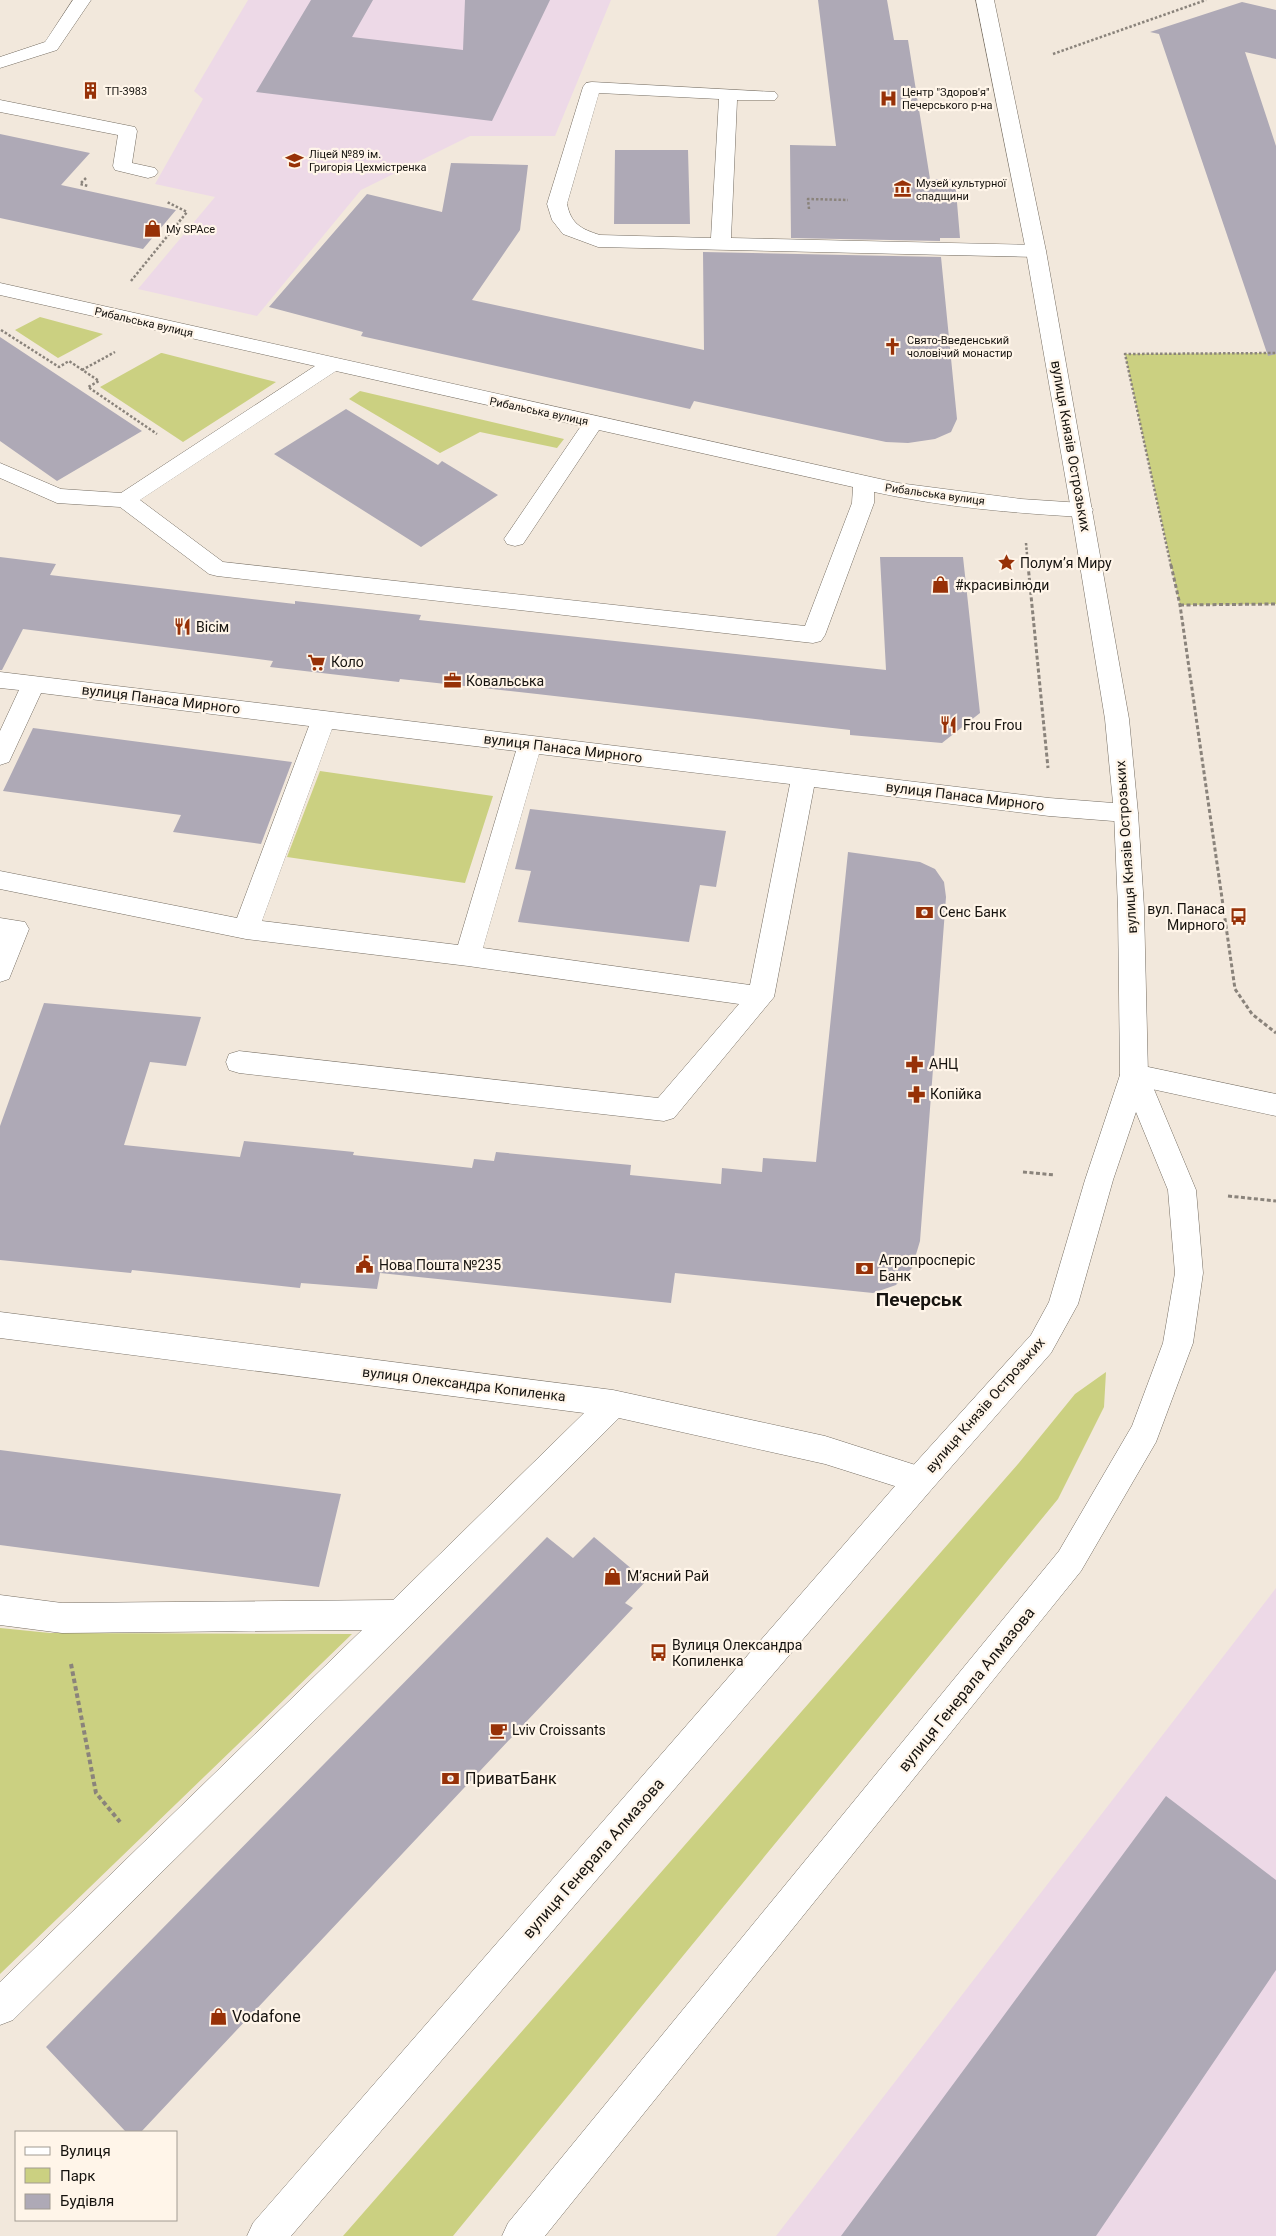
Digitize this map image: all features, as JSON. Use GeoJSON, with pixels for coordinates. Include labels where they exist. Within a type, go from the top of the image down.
{"type":"FeatureCollection","features":[{"type":"Feature","properties":{"kind":"main road"},"geometry":{"type":"LineString","coordinates":[[0,63],[52,46],[82,0]]}},
{"type":"Feature","properties":{"kind":"main road","name":"вулиця Князів Острозьких"},"geometry":{"type":"LineString","coordinates":[[920,1480],[1041,1344],[1063,1304],[1098,1180],[1134,1075],[1131,908],[1126,813],[1117,719],[1036,251],[985,0]]}},
{"type":"Feature","properties":{"kind":"main road"},"geometry":{"type":"LineString","coordinates":[[770,96],[592,87],[557,204],[559,219],[572,232],[598,241],[1036,251]]}},
{"type":"Feature","properties":{"kind":"main road"},"geometry":{"type":"LineString","coordinates":[[721,244],[728,94]]}},
{"type":"Feature","properties":{"kind":"main road"},"geometry":{"type":"LineString","coordinates":[[0,106],[128,131],[122,166],[148,172]]}},
{"type":"Feature","properties":{"kind":"main road","name":"Рибальська вулиця"},"geometry":{"type":"LineString","coordinates":[[0,289],[898,490],[1021,506],[1082,510]]}},
{"type":"Feature","properties":{"kind":"main road"},"geometry":{"type":"LineString","coordinates":[[125,500],[332,364]]}},
{"type":"Feature","properties":{"kind":"main road"},"geometry":{"type":"LineString","coordinates":[[515,539],[593,423]]}},
{"type":"Feature","properties":{"kind":"main road"},"geometry":{"type":"LineString","coordinates":[[0,470],[57,496],[125,500],[217,569],[813,635],[863,503],[864,482]]}},
{"type":"Feature","properties":{"kind":"main road","name":"вулиця Панаса Мирного"},"geometry":{"type":"LineString","coordinates":[[0,680],[1049,807],[1126,813]]}},
{"type":"Feature","properties":{"kind":"main road"},"geometry":{"type":"LineString","coordinates":[[0,756],[34,684]]}},
{"type":"Feature","properties":{"kind":"main road"},"geometry":{"type":"LineString","coordinates":[[246,930],[324,719]]}},
{"type":"Feature","properties":{"kind":"main road"},"geometry":{"type":"LineString","coordinates":[[468,956],[530,744]]}},
{"type":"Feature","properties":{"kind":"main road"},"geometry":{"type":"LineString","coordinates":[[239,1062],[664,1110],[761,997],[804,777]]}},
{"type":"Feature","properties":{"kind":"main road"},"geometry":{"type":"LineString","coordinates":[[0,880],[246,930],[468,956],[761,997]]}},
{"type":"Feature","properties":{"kind":"main road"},"geometry":{"type":"LineString","coordinates":[[0,928],[16,930],[0,972]]}},
{"type":"Feature","properties":{"kind":"main road"},"geometry":{"type":"LineString","coordinates":[[1134,1075],[1276,1105]]}},
{"type":"Feature","properties":{"kind":"main road","name":"вулиця Князів Острозьких"},"geometry":{"type":"LineString","coordinates":[[1070,1561],[1146,1432],[1178,1343],[1189,1274],[1182,1190],[1134,1075]]}},
{"type":"Feature","properties":{"kind":"main road","name":"вулиця Олександра Копиленка"},"geometry":{"type":"LineString","coordinates":[[0,1326],[613,1403],[825,1450],[920,1480]]}},
{"type":"Feature","properties":{"kind":"main road"},"geometry":{"type":"LineString","coordinates":[[0,2007],[574,1444],[613,1403]]}},
{"type":"Feature","properties":{"kind":"main road","name":"вулиця Генерала Алмазова"},"geometry":{"type":"LineString","coordinates":[[266,2236],[920,1480]]}},
{"type":"Feature","properties":{"kind":"main road","name":"вулиця Генерала Алмазова"},"geometry":{"type":"LineString","coordinates":[[521,2236],[1070,1561]]}},
{"type":"Feature","properties":{"kind":"main road"},"geometry":{"type":"LineString","coordinates":[[0,1610],[62,1618],[398,1615]]}},
{"type":"Feature","properties":{"kind":"path"},"geometry":{"type":"LineString","coordinates":[[1052,54],[1206,0]]}},
{"type":"Feature","properties":{"kind":"path"},"geometry":{"type":"LineString","coordinates":[[1,330],[59,367],[70,361],[99,381],[88,387],[191,456]]}},
{"type":"Feature","properties":{"kind":"path"},"geometry":{"type":"LineString","coordinates":[[1276,353],[1125,354],[1180,605],[1235,989],[1252,1014],[1276,1033]]}},
{"type":"Feature","properties":{"kind":"path"},"geometry":{"type":"LineString","coordinates":[[1026,542],[1045,723],[1049,807]]}},
{"type":"Feature","properties":{"kind":"path"},"geometry":{"type":"LineString","coordinates":[[1180,605],[1276,604]]}},
{"type":"Feature","properties":{"kind":"path"},"geometry":{"type":"LineString","coordinates":[[62,1618],[96,1793],[150,1860]]}},
{"type":"Feature","properties":{"kind":"shaded area","name":"Ліцей №89 ім. Григорія Цехмістренка"},"geometry":{"type":"Polygon","coordinates":[[[248,0],[611,0],[555,136],[470,136],[361,190],[257,316],[138,289],[215,197],[155,184],[203,99],[194,91],[248,0]]]}},
{"type":"Feature","properties":{"kind":"shaded area"},"geometry":{"type":"Polygon","coordinates":[[[1276,1588],[1276,2236],[776,2236],[1276,1588]]]}},
{"type":"Feature","properties":{"kind":"green space"},"geometry":{"type":"Polygon","coordinates":[[[40,317],[103,334],[58,358],[15,330],[40,317]]]}},
{"type":"Feature","properties":{"kind":"green space"},"geometry":{"type":"Polygon","coordinates":[[[161,353],[276,382],[183,442],[100,387],[161,353]]]}},
{"type":"Feature","properties":{"kind":"green space"},"geometry":{"type":"Polygon","coordinates":[[[1276,353],[1276,604],[1180,605],[1125,354],[1276,353]]]}},
{"type":"Feature","properties":{"kind":"green space"},"geometry":{"type":"Polygon","coordinates":[[[360,391],[564,439],[557,448],[480,432],[440,453],[349,399],[360,391]]]}},
{"type":"Feature","properties":{"kind":"green space"},"geometry":{"type":"Polygon","coordinates":[[[320,771],[493,796],[465,883],[287,857],[320,771]]]}},
{"type":"Feature","properties":{"kind":"green space"},"geometry":{"type":"Polygon","coordinates":[[[1106,1372],[1104,1407],[1058,1499],[453,2236],[343,2236],[1018,1464],[1075,1394],[1106,1372]]]}},
{"type":"Feature","properties":{"kind":"green space"},"geometry":{"type":"Polygon","coordinates":[[[0,1628],[50,1633],[352,1634],[0,1974],[0,1628]]]}},
{"type":"Feature","properties":{"kind":"building"},"geometry":{"type":"Polygon","coordinates":[[[311,0],[373,0],[352,37],[463,50],[465,0],[550,0],[492,121],[256,92],[311,0]]]}},
{"type":"Feature","properties":{"kind":"building"},"geometry":{"type":"Polygon","coordinates":[[[818,0],[887,0],[894,40],[908,40],[930,179],[955,179],[960,238],[940,238],[940,241],[791,238],[790,145],[836,146],[818,0]]]}},
{"type":"Feature","properties":{"kind":"building"},"geometry":{"type":"Polygon","coordinates":[[[1242,2],[1276,10],[1276,59],[1245,52],[1276,146],[1276,354],[1268,356],[1159,34],[1150,32],[1242,2]]]}},
{"type":"Feature","properties":{"kind":"building"},"geometry":{"type":"Polygon","coordinates":[[[0,134],[90,153],[61,185],[176,210],[143,249],[0,218],[0,134]]]}},
{"type":"Feature","properties":{"kind":"building"},"geometry":{"type":"Polygon","coordinates":[[[615,150],[688,150],[690,224],[614,224],[615,150]]]}},
{"type":"Feature","properties":{"kind":"building"},"geometry":{"type":"Polygon","coordinates":[[[451,163],[528,165],[520,230],[472,300],[704,350],[703,252],[941,257],[957,419],[951,432],[935,439],[908,443],[886,442],[694,401],[690,409],[361,336],[363,332],[269,307],[367,194],[442,212],[451,163]]]}},
{"type":"Feature","properties":{"kind":"building"},"geometry":{"type":"Polygon","coordinates":[[[0,337],[142,431],[57,481],[0,441],[0,337]]]}},
{"type":"Feature","properties":{"kind":"building"},"geometry":{"type":"Polygon","coordinates":[[[346,409],[438,465],[442,461],[498,495],[421,547],[274,454],[346,409]]]}},
{"type":"Feature","properties":{"kind":"building"},"geometry":{"type":"Polygon","coordinates":[[[0,557],[56,564],[50,575],[295,604],[295,601],[421,615],[419,620],[886,670],[880,557],[963,557],[980,713],[942,743],[850,735],[850,730],[400,679],[399,682],[270,667],[273,661],[23,629],[2,670],[0,670],[0,557]]]}},
{"type":"Feature","properties":{"kind":"building"},"geometry":{"type":"Polygon","coordinates":[[[33,728],[292,762],[261,844],[173,832],[181,815],[3,791],[33,728]]]}},
{"type":"Feature","properties":{"kind":"building"},"geometry":{"type":"Polygon","coordinates":[[[530,809],[726,831],[716,887],[700,885],[689,942],[518,922],[531,871],[515,869],[530,809]]]}},
{"type":"Feature","properties":{"kind":"building"},"geometry":{"type":"Polygon","coordinates":[[[848,852],[920,862],[935,869],[944,882],[946,897],[920,1241],[912,1268],[896,1285],[873,1293],[675,1273],[671,1303],[380,1273],[377,1289],[301,1283],[300,1288],[132,1270],[131,1273],[0,1260],[0,1126],[44,1003],[201,1017],[186,1066],[150,1062],[124,1145],[240,1157],[244,1141],[354,1152],[353,1155],[472,1168],[474,1159],[494,1161],[496,1152],[631,1165],[630,1175],[721,1184],[722,1168],[762,1172],[763,1158],[816,1162],[848,852]]]}},
{"type":"Feature","properties":{"kind":"building"},"geometry":{"type":"Polygon","coordinates":[[[0,1450],[341,1494],[319,1587],[0,1545],[0,1450]]]}},
{"type":"Feature","properties":{"kind":"building"},"geometry":{"type":"Polygon","coordinates":[[[547,1537],[573,1558],[594,1537],[646,1581],[625,1603],[633,1608],[142,2131],[125,2131],[46,2047],[547,1537]]]}},
{"type":"Feature","properties":{"kind":"building"},"geometry":{"type":"Polygon","coordinates":[[[1166,1796],[1276,1880],[1276,1970],[1096,2236],[841,2236],[1166,1796]]]}},
{"type":"Feature","properties":{"kind":"place","name":"ТП-3983"},"geometry":{"type":"Point","coordinates":[91,91]}},
{"type":"Feature","properties":{"kind":"place","name":"Центр \"Здоров'я\" Печерського р-на"},"geometry":{"type":"Point","coordinates":[888,98]}},
{"type":"Feature","properties":{"kind":"place","name":"Ліцей №89 ім. Григорія Цехмістренка"},"geometry":{"type":"Point","coordinates":[295,160]}},
{"type":"Feature","properties":{"kind":"place","name":"Музей культурної спадщини"},"geometry":{"type":"Point","coordinates":[902,189]}},
{"type":"Feature","properties":{"kind":"place","name":"My SPAce"},"geometry":{"type":"Point","coordinates":[152,229]}},
{"type":"Feature","properties":{"kind":"place","name":"Свято-Введенський чоловічий монастир"},"geometry":{"type":"Point","coordinates":[893,346]}},
{"type":"Feature","properties":{"kind":"place","name":"Полумʼя Миру"},"geometry":{"type":"Point","coordinates":[1006,563]}},
{"type":"Feature","properties":{"kind":"place","name":"#красивілюди"},"geometry":{"type":"Point","coordinates":[941,585]}},
{"type":"Feature","properties":{"kind":"place","name":"Вісім"},"geometry":{"type":"Point","coordinates":[182,627]}},
{"type":"Feature","properties":{"kind":"place","name":"Коло"},"geometry":{"type":"Point","coordinates":[317,662]}},
{"type":"Feature","properties":{"kind":"place","name":"Ковальська"},"geometry":{"type":"Point","coordinates":[452,681]}},
{"type":"Feature","properties":{"kind":"place","name":"Frou Frou"},"geometry":{"type":"Point","coordinates":[949,725]}},
{"type":"Feature","properties":{"kind":"place","name":"Сенс Банк"},"geometry":{"type":"Point","coordinates":[925,912]}},
{"type":"Feature","properties":{"kind":"place","name":"вул. Панаса Мирного"},"geometry":{"type":"Point","coordinates":[1239,917]}},
{"type":"Feature","properties":{"kind":"place","name":"АНЦ"},"geometry":{"type":"Point","coordinates":[915,1064]}},
{"type":"Feature","properties":{"kind":"place","name":"Копійка"},"geometry":{"type":"Point","coordinates":[916,1094]}},
{"type":"Feature","properties":{"kind":"place","name":"Нова Пошта №235"},"geometry":{"type":"Point","coordinates":[365,1265]}},
{"type":"Feature","properties":{"kind":"place","name":"Агропросперіс Банк"},"geometry":{"type":"Point","coordinates":[865,1268]}},
{"type":"Feature","properties":{"kind":"place","name":"Мʼясний Рай"},"geometry":{"type":"Point","coordinates":[613,1576]}},
{"type":"Feature","properties":{"kind":"place","name":"Вулиця Олександра Копиленка"},"geometry":{"type":"Point","coordinates":[658,1653]}},
{"type":"Feature","properties":{"kind":"place","name":"Lviv Croissants"},"geometry":{"type":"Point","coordinates":[498,1730]}},
{"type":"Feature","properties":{"kind":"place","name":"ПриватБанк"},"geometry":{"type":"Point","coordinates":[451,1778]}},
{"type":"Feature","properties":{"kind":"place","name":"Vodafone"},"geometry":{"type":"Point","coordinates":[218,2016]}},
{"type":"Feature","properties":{"kind":"district","name":"Печерськ"},"geometry":{"type":"Point","coordinates":[919,1299]}}]}
